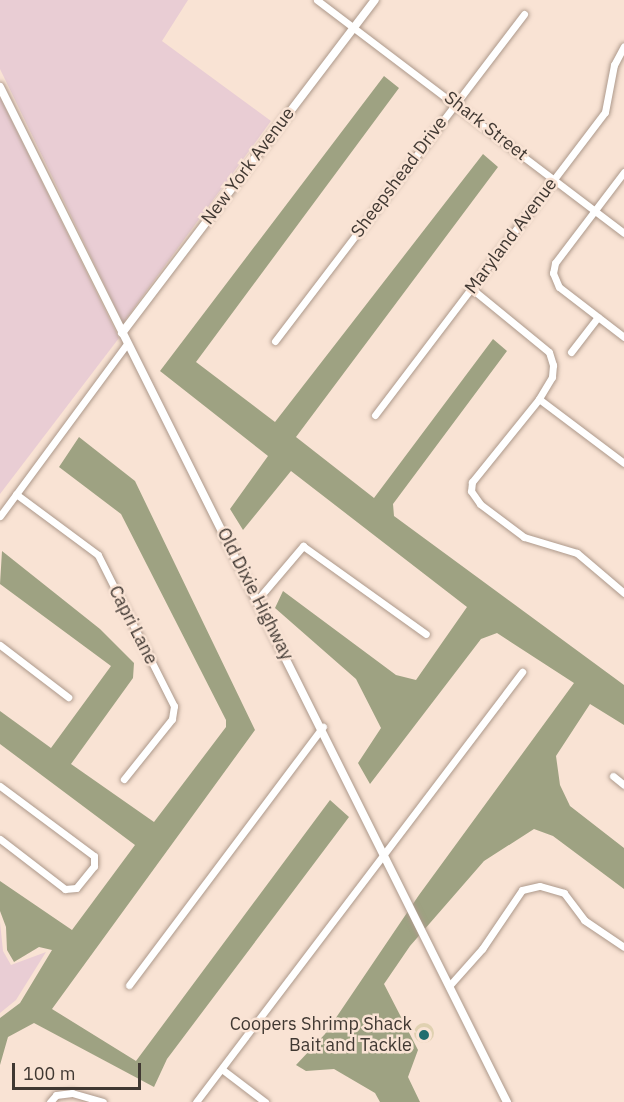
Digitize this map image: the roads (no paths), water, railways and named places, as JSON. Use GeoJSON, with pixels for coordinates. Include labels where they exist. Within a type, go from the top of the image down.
{"type":"FeatureCollection","features":[{"type":"Feature","properties":{"kind":"street","name":"Shark Street"},"geometry":{"type":"LineString","coordinates":[[317,0],[456,102],[553,180],[624,233]]}},
{"type":"Feature","properties":{"kind":"street","name":"New York Avenue"},"geometry":{"type":"LineString","coordinates":[[122,333],[375,0]]}},
{"type":"Feature","properties":{"kind":"street","name":"Sheepshead Drive"},"geometry":{"type":"LineString","coordinates":[[275,341],[524,14]]}},
{"type":"Feature","properties":{"kind":"street","name":"Maryland Avenue"},"geometry":{"type":"LineString","coordinates":[[375,415],[605,112],[614,65],[624,46]]}},
{"type":"Feature","properties":{"kind":"street","name":"Old Dixie Highway"},"geometry":{"type":"LineString","coordinates":[[0,87],[127,344],[323,727],[383,856],[507,1102]]}},
{"type":"Feature","properties":{"kind":"street"},"geometry":{"type":"LineString","coordinates":[[624,172],[555,263],[553,273],[560,287],[624,337]]}},
{"type":"Feature","properties":{"kind":"street"},"geometry":{"type":"LineString","coordinates":[[472,289],[549,352],[553,365],[552,377],[539,399],[472,482],[471,491],[480,504],[524,537],[577,554],[624,593]]}},
{"type":"Feature","properties":{"kind":"street"},"geometry":{"type":"LineString","coordinates":[[571,352],[597,317]]}},
{"type":"Feature","properties":{"kind":"street"},"geometry":{"type":"LineString","coordinates":[[0,516],[127,344]]}},
{"type":"Feature","properties":{"kind":"street"},"geometry":{"type":"LineString","coordinates":[[539,399],[624,463]]}},
{"type":"Feature","properties":{"kind":"street","name":"Capri Lane"},"geometry":{"type":"LineString","coordinates":[[16,494],[98,555],[174,706],[172,719],[124,779]]}},
{"type":"Feature","properties":{"kind":"street"},"geometry":{"type":"LineString","coordinates":[[258,599],[303,546],[426,634]]}},
{"type":"Feature","properties":{"kind":"street"},"geometry":{"type":"LineString","coordinates":[[0,645],[68,697]]}},
{"type":"Feature","properties":{"kind":"street"},"geometry":{"type":"LineString","coordinates":[[196,1102],[223,1070],[522,672]]}},
{"type":"Feature","properties":{"kind":"street"},"geometry":{"type":"LineString","coordinates":[[129,985],[323,727]]}},
{"type":"Feature","properties":{"kind":"street"},"geometry":{"type":"LineString","coordinates":[[613,776],[624,785]]}},
{"type":"Feature","properties":{"kind":"street"},"geometry":{"type":"LineString","coordinates":[[0,786],[94,856],[94,866],[76,888],[65,888],[0,839]]}},
{"type":"Feature","properties":{"kind":"street"},"geometry":{"type":"LineString","coordinates":[[449,986],[482,949],[522,890],[540,886],[564,893],[584,920],[624,948]]}},
{"type":"Feature","properties":{"kind":"street"},"geometry":{"type":"LineString","coordinates":[[223,1070],[265,1102]]}},
{"type":"Feature","properties":{"kind":"street"},"geometry":{"type":"LineString","coordinates":[[50,1102],[56,1095],[72,1092],[103,1102]]}},
{"type":"Feature","properties":{"kind":"place","name":"Coopers Shrimp Shack Bait and Tackle"},"geometry":{"type":"Point","coordinates":[424,1035]}}]}
